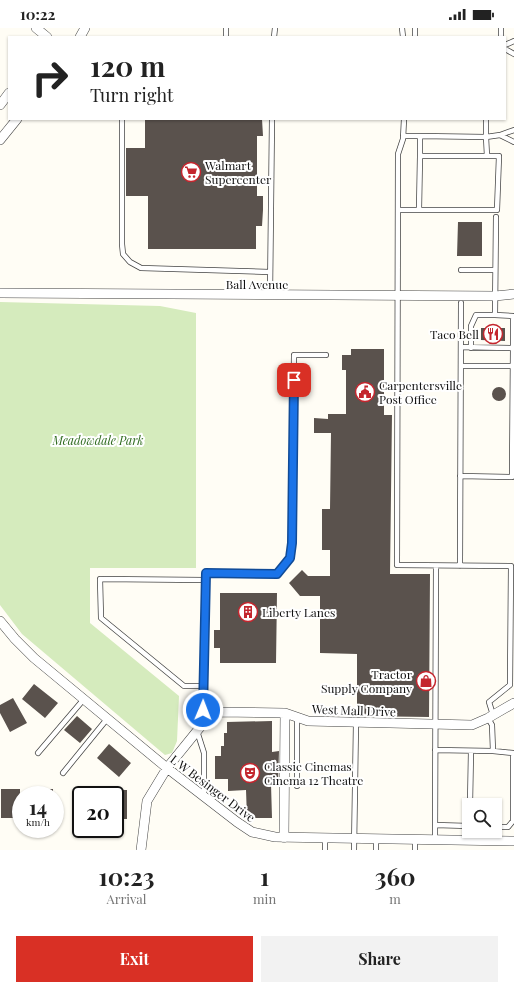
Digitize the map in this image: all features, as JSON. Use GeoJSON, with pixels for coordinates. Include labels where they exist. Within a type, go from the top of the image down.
{"type":"FeatureCollection","features":[{"type":"Feature","properties":{"kind":"street"},"geometry":{"type":"LineString","coordinates":[[36,28],[46,36]]}},
{"type":"Feature","properties":{"kind":"street"},"geometry":{"type":"LineString","coordinates":[[0,140],[16,120]]}},
{"type":"Feature","properties":{"kind":"street","name":"Ball Avenue"},"geometry":{"type":"LineString","coordinates":[[0,293],[270,296],[495,296],[514,294]]}},
{"type":"Feature","properties":{"kind":"street","name":"L W Besinger Drive"},"geometry":{"type":"LineString","coordinates":[[0,621],[34,658],[167,768],[252,832],[284,838],[435,840],[465,846],[514,841]]}},
{"type":"Feature","properties":{"kind":"street","name":"West Mall Drive"},"geometry":{"type":"LineString","coordinates":[[141,850],[147,801],[167,768],[210,715],[219,712],[285,713],[308,721],[472,725],[490,717],[514,703]]}},
{"type":"Feature","properties":{"kind":"street"},"geometry":{"type":"LineString","coordinates":[[284,838],[285,713]]}},
{"type":"Feature","properties":{"kind":"lane"},"geometry":{"type":"LineString","coordinates":[[122,120],[122,244],[124,254],[130,262],[141,268],[270,272]]}},
{"type":"Feature","properties":{"kind":"lane"},"geometry":{"type":"LineString","coordinates":[[270,296],[272,120]]}},
{"type":"Feature","properties":{"kind":"lane"},"geometry":{"type":"LineString","coordinates":[[404,120],[403,136],[398,154],[399,296],[397,565],[511,566],[510,685],[489,702],[493,751]]}},
{"type":"Feature","properties":{"kind":"lane"},"geometry":{"type":"LineString","coordinates":[[486,120],[487,156]]}},
{"type":"Feature","properties":{"kind":"lane"},"geometry":{"type":"LineString","coordinates":[[403,136],[486,137],[500,135],[514,130]]}},
{"type":"Feature","properties":{"kind":"lane"},"geometry":{"type":"LineString","coordinates":[[500,135],[514,142]]}},
{"type":"Feature","properties":{"kind":"lane"},"geometry":{"type":"LineString","coordinates":[[419,210],[420,136]]}},
{"type":"Feature","properties":{"kind":"lane"},"geometry":{"type":"LineString","coordinates":[[398,210],[497,210],[499,156],[420,156]]}},
{"type":"Feature","properties":{"kind":"lane"},"geometry":{"type":"LineString","coordinates":[[495,316],[496,217]]}},
{"type":"Feature","properties":{"kind":"lane"},"geometry":{"type":"LineString","coordinates":[[461,270],[496,270]]}},
{"type":"Feature","properties":{"kind":"lane"},"geometry":{"type":"LineString","coordinates":[[460,566],[461,303]]}},
{"type":"Feature","properties":{"kind":"lane"},"geometry":{"type":"LineString","coordinates":[[460,476],[512,477],[513,316],[476,315],[471,326],[471,348]]}},
{"type":"Feature","properties":{"kind":"lane"},"geometry":{"type":"LineString","coordinates":[[461,347],[513,348]]}},
{"type":"Feature","properties":{"kind":"lane"},"geometry":{"type":"LineString","coordinates":[[203,722],[206,573],[277,574],[290,558],[292,543],[294,355],[326,356]]}},
{"type":"Feature","properties":{"kind":"lane"},"geometry":{"type":"LineString","coordinates":[[461,366],[513,366]]}},
{"type":"Feature","properties":{"kind":"lane"},"geometry":{"type":"LineString","coordinates":[[435,840],[436,566]]}},
{"type":"Feature","properties":{"kind":"lane"},"geometry":{"type":"LineString","coordinates":[[204,686],[184,686],[101,618],[100,579],[205,580]]}},
{"type":"Feature","properties":{"kind":"lane"},"geometry":{"type":"LineString","coordinates":[[38,753],[84,699]]}},
{"type":"Feature","properties":{"kind":"lane"},"geometry":{"type":"LineString","coordinates":[[296,786],[297,717]]}},
{"type":"Feature","properties":{"kind":"lane"},"geometry":{"type":"LineString","coordinates":[[63,773],[107,719]]}},
{"type":"Feature","properties":{"kind":"lane"},"geometry":{"type":"LineString","coordinates":[[354,850],[356,723]]}},
{"type":"Feature","properties":{"kind":"lane"},"geometry":{"type":"LineString","coordinates":[[197,730],[204,753],[204,797]]}},
{"type":"Feature","properties":{"kind":"lane"},"geometry":{"type":"LineString","coordinates":[[435,750],[493,751],[513,753],[513,822],[508,827],[502,827]]}},
{"type":"Feature","properties":{"kind":"lane"},"geometry":{"type":"LineString","coordinates":[[470,751],[470,798]]}},
{"type":"Feature","properties":{"kind":"lane"},"geometry":{"type":"LineString","coordinates":[[435,825],[462,826]]}},
{"type":"Feature","properties":{"kind":"lane"},"geometry":{"type":"LineString","coordinates":[[325,838],[325,850]]}},
{"type":"Feature","properties":{"kind":"lane"},"geometry":{"type":"LineString","coordinates":[[376,839],[376,850]]}},
{"type":"Feature","properties":{"kind":"lane"},"geometry":{"type":"LineString","coordinates":[[415,840],[415,850]]}},
{"type":"Feature","properties":{"kind":"green space","name":"Meadowdale Park"},"geometry":{"type":"Polygon","coordinates":[[[0,302],[160,306],[196,313],[196,568],[90,568],[90,623],[179,696],[177,741],[172,753],[165,755],[22,634],[0,605],[0,302]]]}},
{"type":"Feature","properties":{"kind":"building","name":"Walmart Supercenter"},"geometry":{"type":"Polygon","coordinates":[[[145,120],[262,120],[263,136],[257,136],[257,196],[263,196],[263,210],[262,226],[256,226],[256,249],[148,249],[148,196],[126,196],[126,148],[145,148],[145,120]]]}},
{"type":"Feature","properties":{"kind":"building"},"geometry":{"type":"Polygon","coordinates":[[[458,222],[482,222],[482,256],[457,256],[458,222]]]}},
{"type":"Feature","properties":{"kind":"building","name":"Taco Bell"},"geometry":{"type":"Polygon","coordinates":[[[481,328],[505,328],[505,341],[481,340],[481,328]]]}},
{"type":"Feature","properties":{"kind":"building"},"geometry":{"type":"Polygon","coordinates":[[[351,349],[384,349],[384,415],[392,415],[390,574],[430,574],[429,717],[357,716],[357,654],[320,653],[320,596],[300,596],[289,583],[302,570],[308,576],[330,576],[330,550],[322,550],[322,509],[330,509],[331,433],[314,433],[314,418],[328,419],[328,414],[346,414],[346,370],[342,370],[342,355],[351,355],[351,349]]]}},
{"type":"Feature","properties":{"kind":"building"},"geometry":{"type":"Polygon","coordinates":[[[499,387],[504,389],[506,394],[504,399],[499,401],[494,399],[492,394],[494,389],[499,387]]]}},
{"type":"Feature","properties":{"kind":"building","name":"Liberty Lanes"},"geometry":{"type":"Polygon","coordinates":[[[220,593],[277,593],[276,663],[220,663],[220,648],[214,648],[214,630],[220,630],[220,593]]]}},
{"type":"Feature","properties":{"kind":"building"},"geometry":{"type":"Polygon","coordinates":[[[34,684],[58,703],[45,718],[22,699],[34,684]]]}},
{"type":"Feature","properties":{"kind":"building"},"geometry":{"type":"Polygon","coordinates":[[[13,698],[27,723],[10,732],[0,713],[0,705],[13,698]]]}},
{"type":"Feature","properties":{"kind":"building"},"geometry":{"type":"Polygon","coordinates":[[[77,716],[92,729],[80,743],[64,730],[77,716]]]}},
{"type":"Feature","properties":{"kind":"building","name":"Classic Cinemas Cinema 12 Theatre"},"geometry":{"type":"Polygon","coordinates":[[[272,721],[272,752],[279,751],[278,784],[271,784],[272,818],[247,818],[246,790],[228,791],[228,779],[215,779],[215,756],[221,756],[221,746],[224,746],[224,733],[227,733],[227,722],[272,721]]]}},
{"type":"Feature","properties":{"kind":"building"},"geometry":{"type":"Polygon","coordinates":[[[109,744],[131,763],[119,777],[97,758],[109,744]]]}},
{"type":"Feature","properties":{"kind":"building"},"geometry":{"type":"Polygon","coordinates":[[[1,789],[12,789],[12,818],[1,818],[1,789]]]}},
{"type":"Feature","properties":{"kind":"building"},"geometry":{"type":"Polygon","coordinates":[[[124,790],[127,790],[127,819],[124,819],[124,790]]]}},
{"type":"Feature","properties":{"kind":"place","name":"Walmart Supercenter"},"geometry":{"type":"Point","coordinates":[191,172]}},
{"type":"Feature","properties":{"kind":"place","name":"Taco Bell"},"geometry":{"type":"Point","coordinates":[493,334]}},
{"type":"Feature","properties":{"kind":"place","name":"Carpentersville Post Office"},"geometry":{"type":"Point","coordinates":[365,392]}},
{"type":"Feature","properties":{"kind":"place","name":"Liberty Lanes"},"geometry":{"type":"Point","coordinates":[248,612]}},
{"type":"Feature","properties":{"kind":"place","name":"Tractor Supply Company"},"geometry":{"type":"Point","coordinates":[426,681]}},
{"type":"Feature","properties":{"kind":"place","name":"Classic Cinemas Cinema 12 Theatre"},"geometry":{"type":"Point","coordinates":[250,773]}},
{"type":"Feature","properties":{"kind":"route"},"geometry":{"type":"LineString","coordinates":[[203,710],[206,573],[277,574],[290,558],[292,543],[294,380]]}}]}
